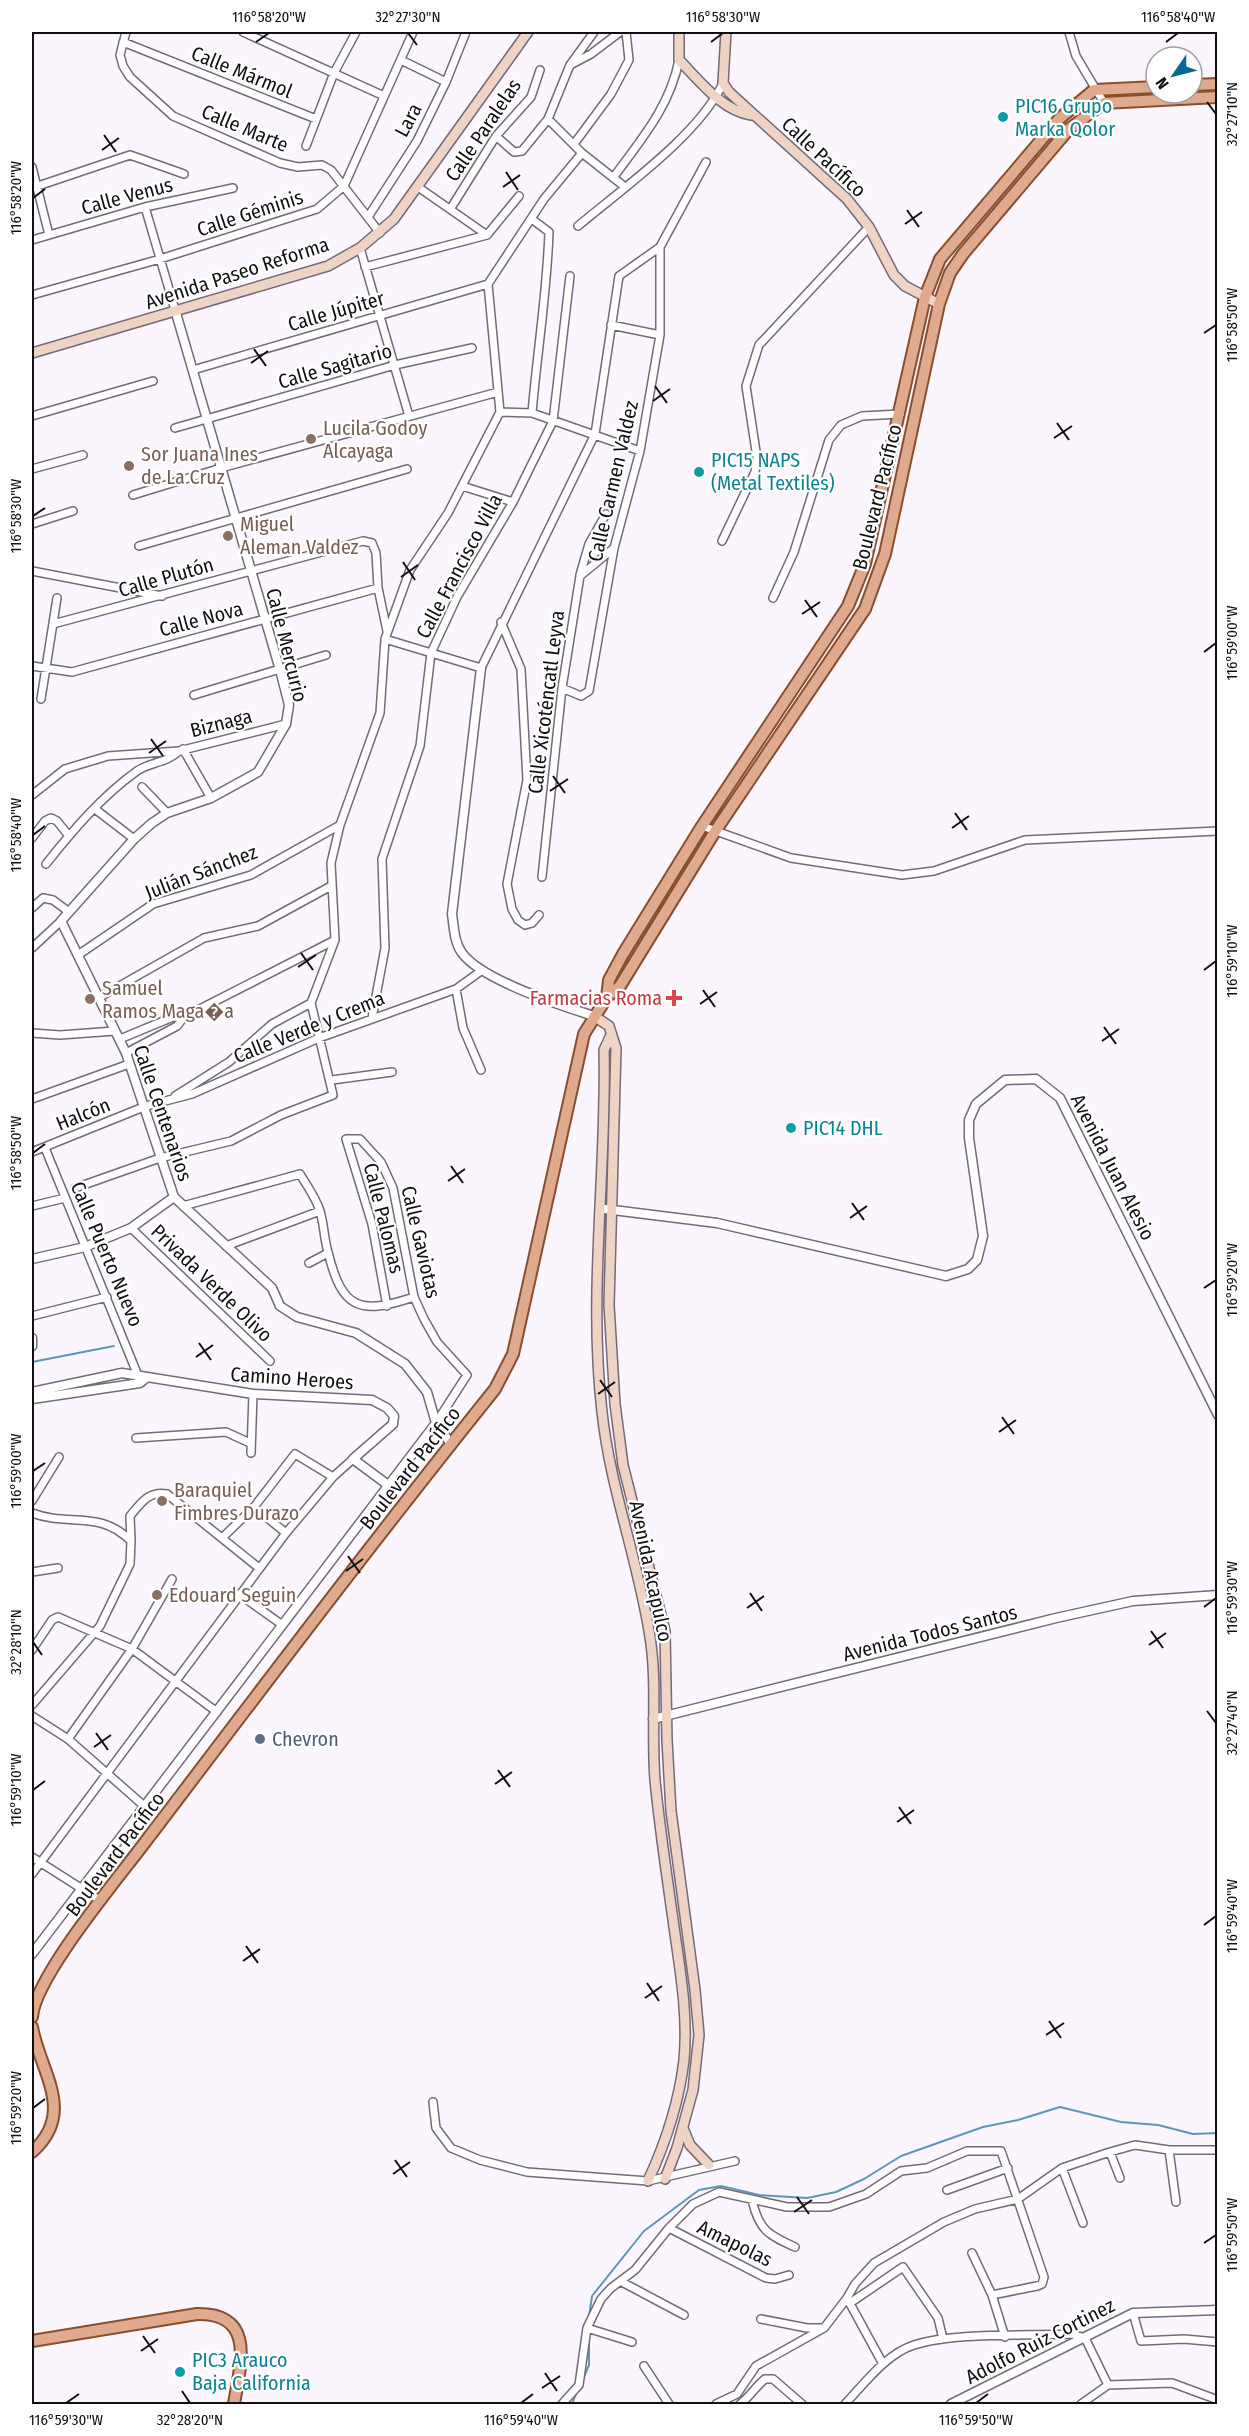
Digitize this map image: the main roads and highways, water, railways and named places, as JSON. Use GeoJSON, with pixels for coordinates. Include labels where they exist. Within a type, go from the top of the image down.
{"type":"FeatureCollection","features":[{"type":"Feature","properties":{"kind":"main road","name":"Avenida Paseo Reforma"},"geometry":{"type":"LineString","coordinates":[[32,352],[176,313],[328,266],[360,248],[380,232],[418,187],[528,32]]}},
{"type":"Feature","properties":{"kind":"main road","name":"Calle Pacífico"},"geometry":{"type":"LineString","coordinates":[[680,32],[679,60],[717,96],[741,113],[751,115]]}},
{"type":"Feature","properties":{"kind":"main road","name":"Calle Pacífico"},"geometry":{"type":"LineString","coordinates":[[726,32],[723,83],[751,115],[847,199],[869,227],[894,275],[905,286],[939,304]]}},
{"type":"Feature","properties":{"kind":"main road","name":"Boulevard Pacífico"},"geometry":{"type":"LineString","coordinates":[[607,997],[609,980],[623,954],[702,826],[848,606],[865,564],[925,297],[940,259],[1059,119],[1094,90],[1144,88]]}},
{"type":"Feature","properties":{"kind":"main road","name":"Boulevard Pacífico"},"geometry":{"type":"LineString","coordinates":[[32,2017],[33,2002],[45,1980],[101,1901],[495,1389],[513,1354],[584,1034],[607,997],[620,986],[714,833],[865,609],[885,554],[939,304],[950,273],[1009,197],[1069,129],[1104,103],[1218,97]]}},
{"type":"Feature","properties":{"kind":"main road"},"geometry":{"type":"LineString","coordinates":[[594,1016],[609,1026],[611,1035]]}},
{"type":"Feature","properties":{"kind":"main road","name":"Avenida Acapulco"},"geometry":{"type":"LineString","coordinates":[[611,1035],[604,1050],[598,1208],[596,1306],[601,1409],[609,1467],[650,1632],[653,1719],[651,1737],[660,1828],[683,1995],[685,2038],[678,2095],[666,2141],[648,2181]]}},
{"type":"Feature","properties":{"kind":"main road","name":"Avenida Acapulco"},"geometry":{"type":"LineString","coordinates":[[611,1035],[616,1056],[609,1305],[615,1404],[623,1465],[665,1631],[671,1811],[699,2035],[693,2090],[665,2178]]}},
{"type":"Feature","properties":{"kind":"main road"},"geometry":{"type":"LineString","coordinates":[[32,2028],[34,2042],[52,2086],[55,2102],[49,2130],[32,2152]]}},
{"type":"Feature","properties":{"kind":"main road"},"geometry":{"type":"LineString","coordinates":[[682,2128],[690,2145],[709,2165]]}},
{"type":"Feature","properties":{"kind":"main road"},"geometry":{"type":"LineString","coordinates":[[32,2341],[197,2314],[218,2316],[232,2325],[241,2343],[234,2404]]}},
{"type":"Feature","properties":{"kind":"waterway"},"geometry":{"type":"LineString","coordinates":[[32,1362],[114,1346]]}},
{"type":"Feature","properties":{"kind":"waterway"},"geometry":{"type":"LineString","coordinates":[[589,2317],[592,2296],[644,2231],[699,2190],[721,2186],[759,2195],[807,2198],[836,2192],[864,2179],[901,2156],[983,2127],[1018,2120],[1060,2107],[1121,2122],[1158,2125],[1193,2134],[1218,2133]]}},
{"type":"Feature","properties":{"kind":"waterway"},"geometry":{"type":"LineString","coordinates":[[583,2379],[589,2365],[589,2335]]}},
{"type":"Feature","properties":{"kind":"waterway"},"geometry":{"type":"LineString","coordinates":[[572,2404],[578,2389]]}},
{"type":"Feature","properties":{"kind":"place","name":"PIC16 Grupo Marka Qolor"},"geometry":{"type":"Point","coordinates":[1003,117]}},
{"type":"Feature","properties":{"kind":"place","name":"Lucila Godoy Alcayaga"},"geometry":{"type":"Point","coordinates":[311,439]}},
{"type":"Feature","properties":{"kind":"place","name":"Sor Juana Ines de La Cruz"},"geometry":{"type":"Point","coordinates":[129,466]}},
{"type":"Feature","properties":{"kind":"place","name":"PIC15 NAPS (Metal Textiles)"},"geometry":{"type":"Point","coordinates":[699,472]}},
{"type":"Feature","properties":{"kind":"place","name":"Miguel Aleman Valdez"},"geometry":{"type":"Point","coordinates":[228,536]}},
{"type":"Feature","properties":{"kind":"place","name":"Farmacias Roma"},"geometry":{"type":"Point","coordinates":[674,998]}},
{"type":"Feature","properties":{"kind":"place","name":"Samuel Ramos Maga�a"},"geometry":{"type":"Point","coordinates":[90,999]}},
{"type":"Feature","properties":{"kind":"place","name":"PIC14 DHL"},"geometry":{"type":"Point","coordinates":[791,1128]}},
{"type":"Feature","properties":{"kind":"place","name":"Baraquiel Fimbres Durazo"},"geometry":{"type":"Point","coordinates":[162,1501]}},
{"type":"Feature","properties":{"kind":"place","name":"Edouard Seguin"},"geometry":{"type":"Point","coordinates":[157,1595]}},
{"type":"Feature","properties":{"kind":"place","name":"Chevron"},"geometry":{"type":"Point","coordinates":[260,1739]}},
{"type":"Feature","properties":{"kind":"place","name":"PIC3 Arauco Baja California"},"geometry":{"type":"Point","coordinates":[180,2372]}}]}
